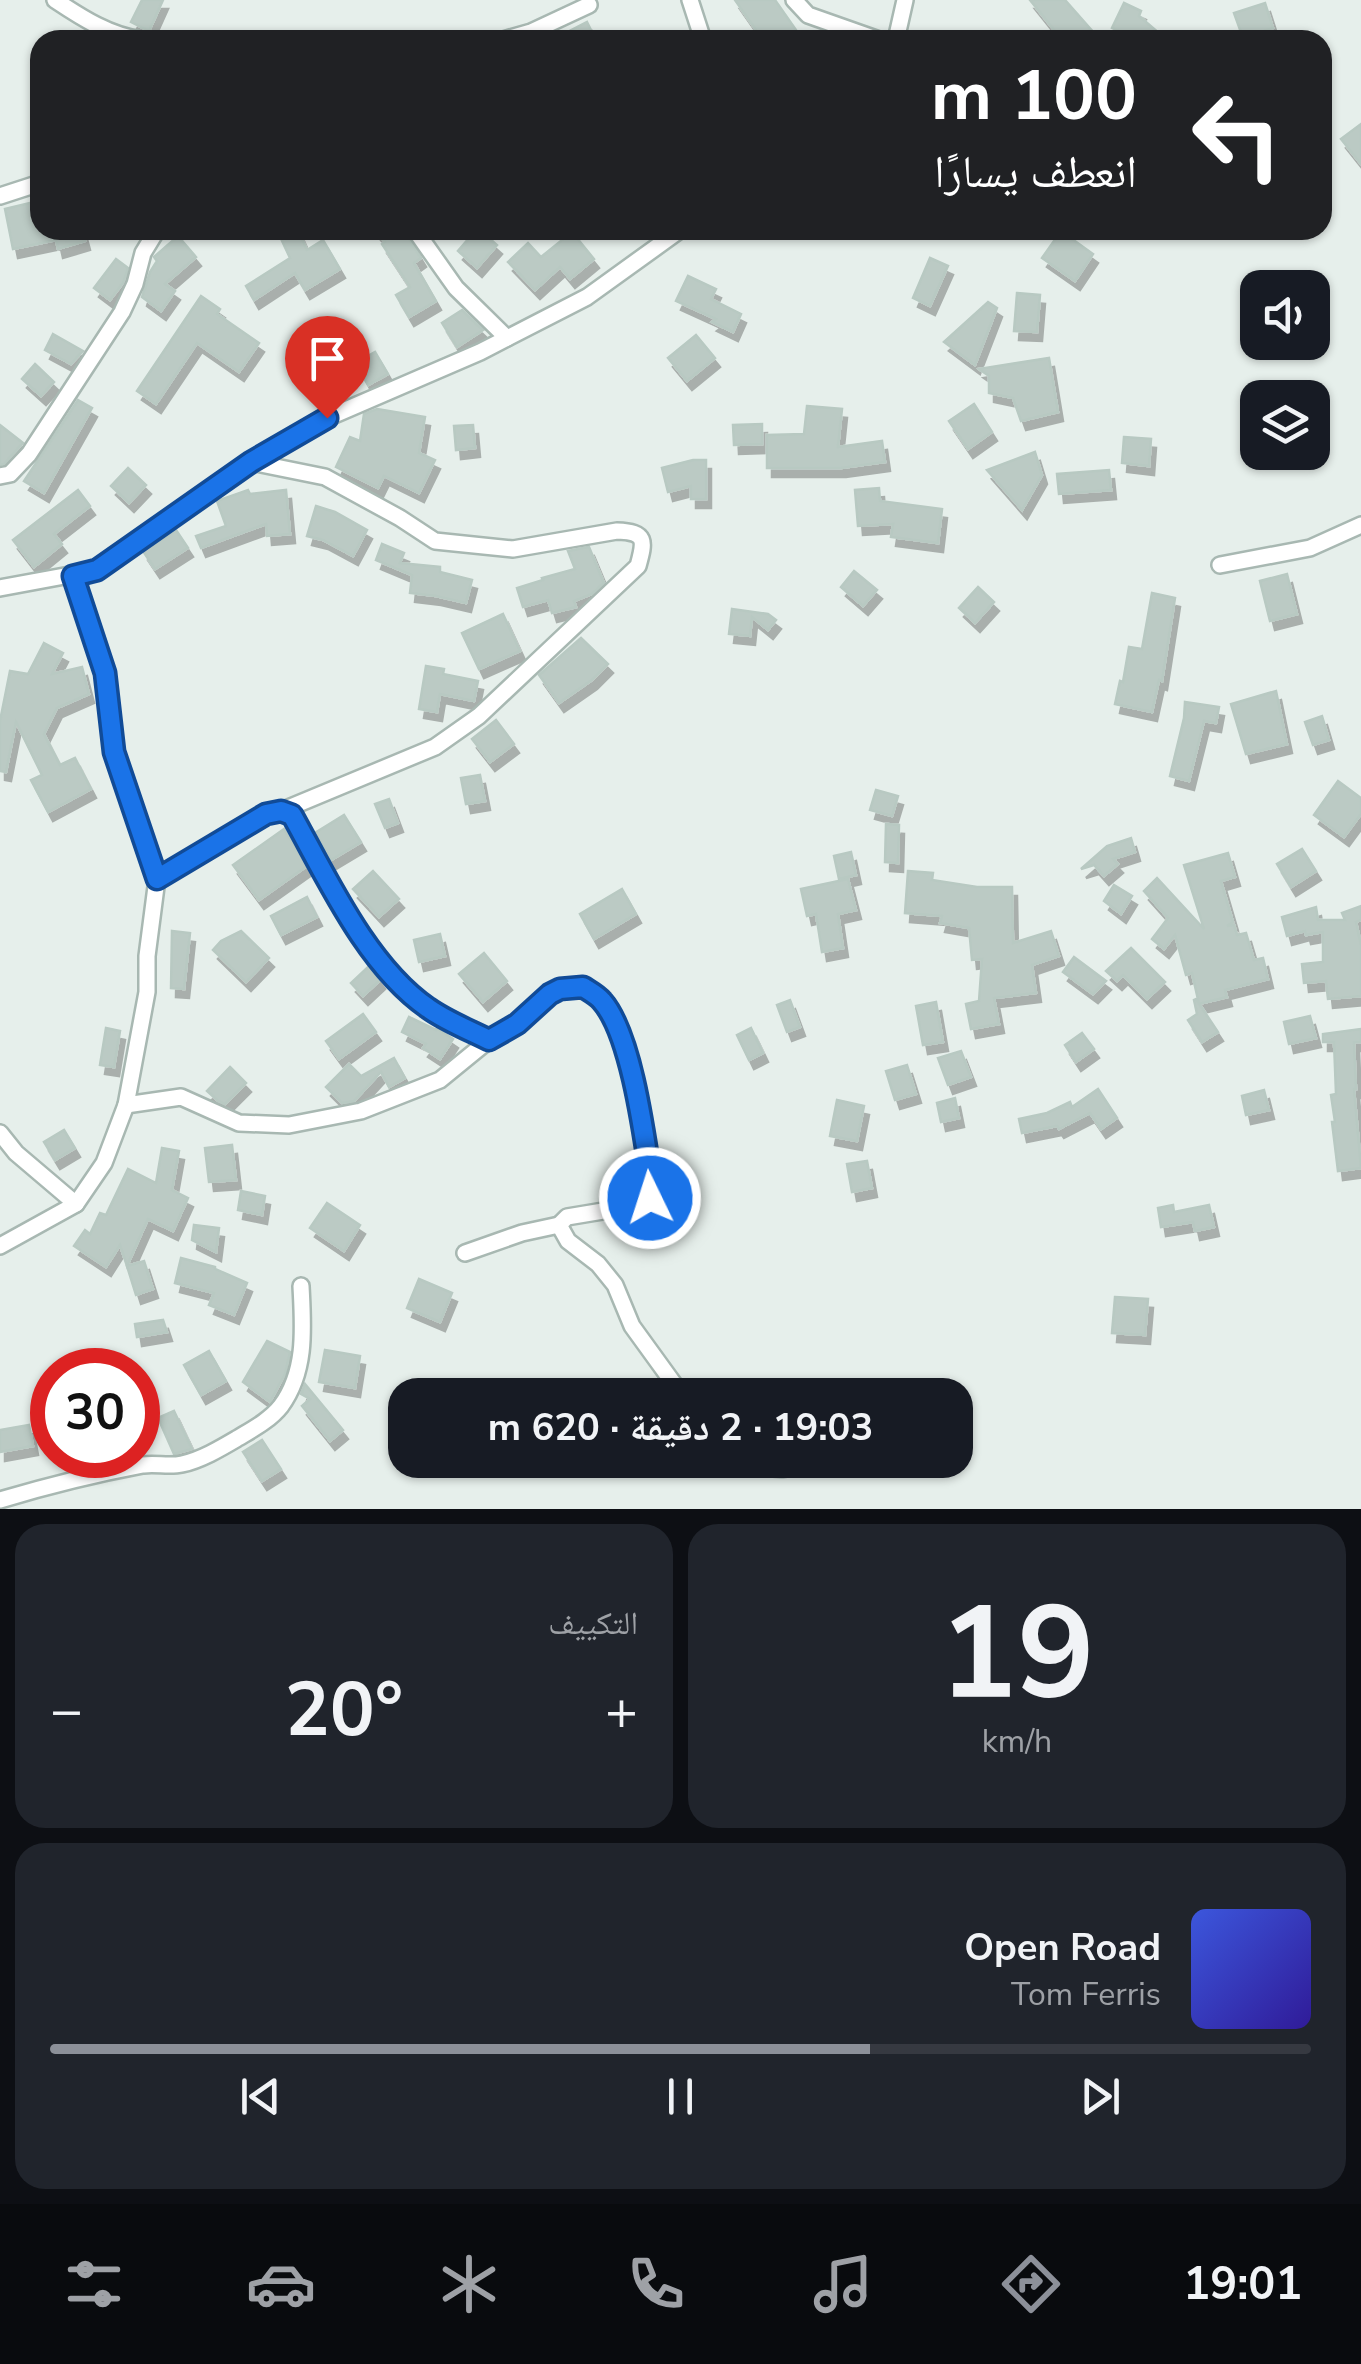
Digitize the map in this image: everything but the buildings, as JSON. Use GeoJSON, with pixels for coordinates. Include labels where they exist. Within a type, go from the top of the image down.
{"type":"FeatureCollection","features":[{"type":"Feature","properties":{"kind":"street"},"geometry":{"type":"LineString","coordinates":[[55,0],[108,30]]}},
{"type":"Feature","properties":{"kind":"street"},"geometry":{"type":"LineString","coordinates":[[690,0],[699,30]]}},
{"type":"Feature","properties":{"kind":"street"},"geometry":{"type":"LineString","coordinates":[[794,0],[808,15],[851,30]]}},
{"type":"Feature","properties":{"kind":"street"},"geometry":{"type":"LineString","coordinates":[[898,30],[905,0]]}},
{"type":"Feature","properties":{"kind":"street"},"geometry":{"type":"LineString","coordinates":[[534,30],[592,2]]}},
{"type":"Feature","properties":{"kind":"street"},"geometry":{"type":"LineString","coordinates":[[0,196],[30,186]]}},
{"type":"Feature","properties":{"kind":"street"},"geometry":{"type":"LineString","coordinates":[[0,476],[10,474],[29,454],[122,312],[135,284],[142,253],[150,240]]}},
{"type":"Feature","properties":{"kind":"street"},"geometry":{"type":"LineString","coordinates":[[422,240],[456,288],[507,338]]}},
{"type":"Feature","properties":{"kind":"street"},"geometry":{"type":"LineString","coordinates":[[0,588],[97,570],[251,462],[327,418],[480,352],[586,297],[666,240]]}},
{"type":"Feature","properties":{"kind":"street"},"geometry":{"type":"LineString","coordinates":[[157,879],[266,814],[435,747],[479,716],[638,566],[643,547],[634,532],[617,531],[513,550],[435,541],[325,476],[251,462]]}},
{"type":"Feature","properties":{"kind":"street"},"geometry":{"type":"LineString","coordinates":[[1220,565],[1310,548],[1361,525]]}},
{"type":"Feature","properties":{"kind":"street"},"geometry":{"type":"LineString","coordinates":[[0,1246],[76,1204],[104,1163],[126,1105],[147,992],[146,956],[157,879],[114,752],[105,673],[73,576]]}},
{"type":"Feature","properties":{"kind":"street"},"geometry":{"type":"LineString","coordinates":[[281,811],[292,815],[348,916],[392,976],[428,1009],[489,1040]]}},
{"type":"Feature","properties":{"kind":"street"},"geometry":{"type":"LineString","coordinates":[[126,1105],[182,1097],[239,1123],[289,1125],[361,1111],[440,1080],[489,1040],[517,1024],[550,994],[583,987],[602,1000],[618,1029],[640,1105],[652,1187],[650,1198],[639,1205],[566,1217],[560,1225],[522,1233],[466,1253]]}},
{"type":"Feature","properties":{"kind":"street"},"geometry":{"type":"LineString","coordinates":[[0,1132],[16,1153],[76,1204]]}},
{"type":"Feature","properties":{"kind":"street"},"geometry":{"type":"LineString","coordinates":[[560,1225],[568,1241],[598,1264],[615,1285],[632,1326],[670,1378]]}},
{"type":"Feature","properties":{"kind":"street"},"geometry":{"type":"LineString","coordinates":[[0,1500],[150,1464],[181,1464],[219,1449],[264,1422],[281,1406],[300,1360],[301,1286]]}},
{"type":"Feature","properties":{"kind":"route"},"geometry":{"type":"LineString","coordinates":[[327,418],[251,462],[97,570],[73,576],[105,673],[114,752],[157,879],[266,814],[281,811],[292,815],[348,916],[392,976],[428,1009],[489,1040],[517,1024],[550,994],[583,987],[602,1000],[618,1029],[640,1105],[652,1187],[650,1198]]}}]}
